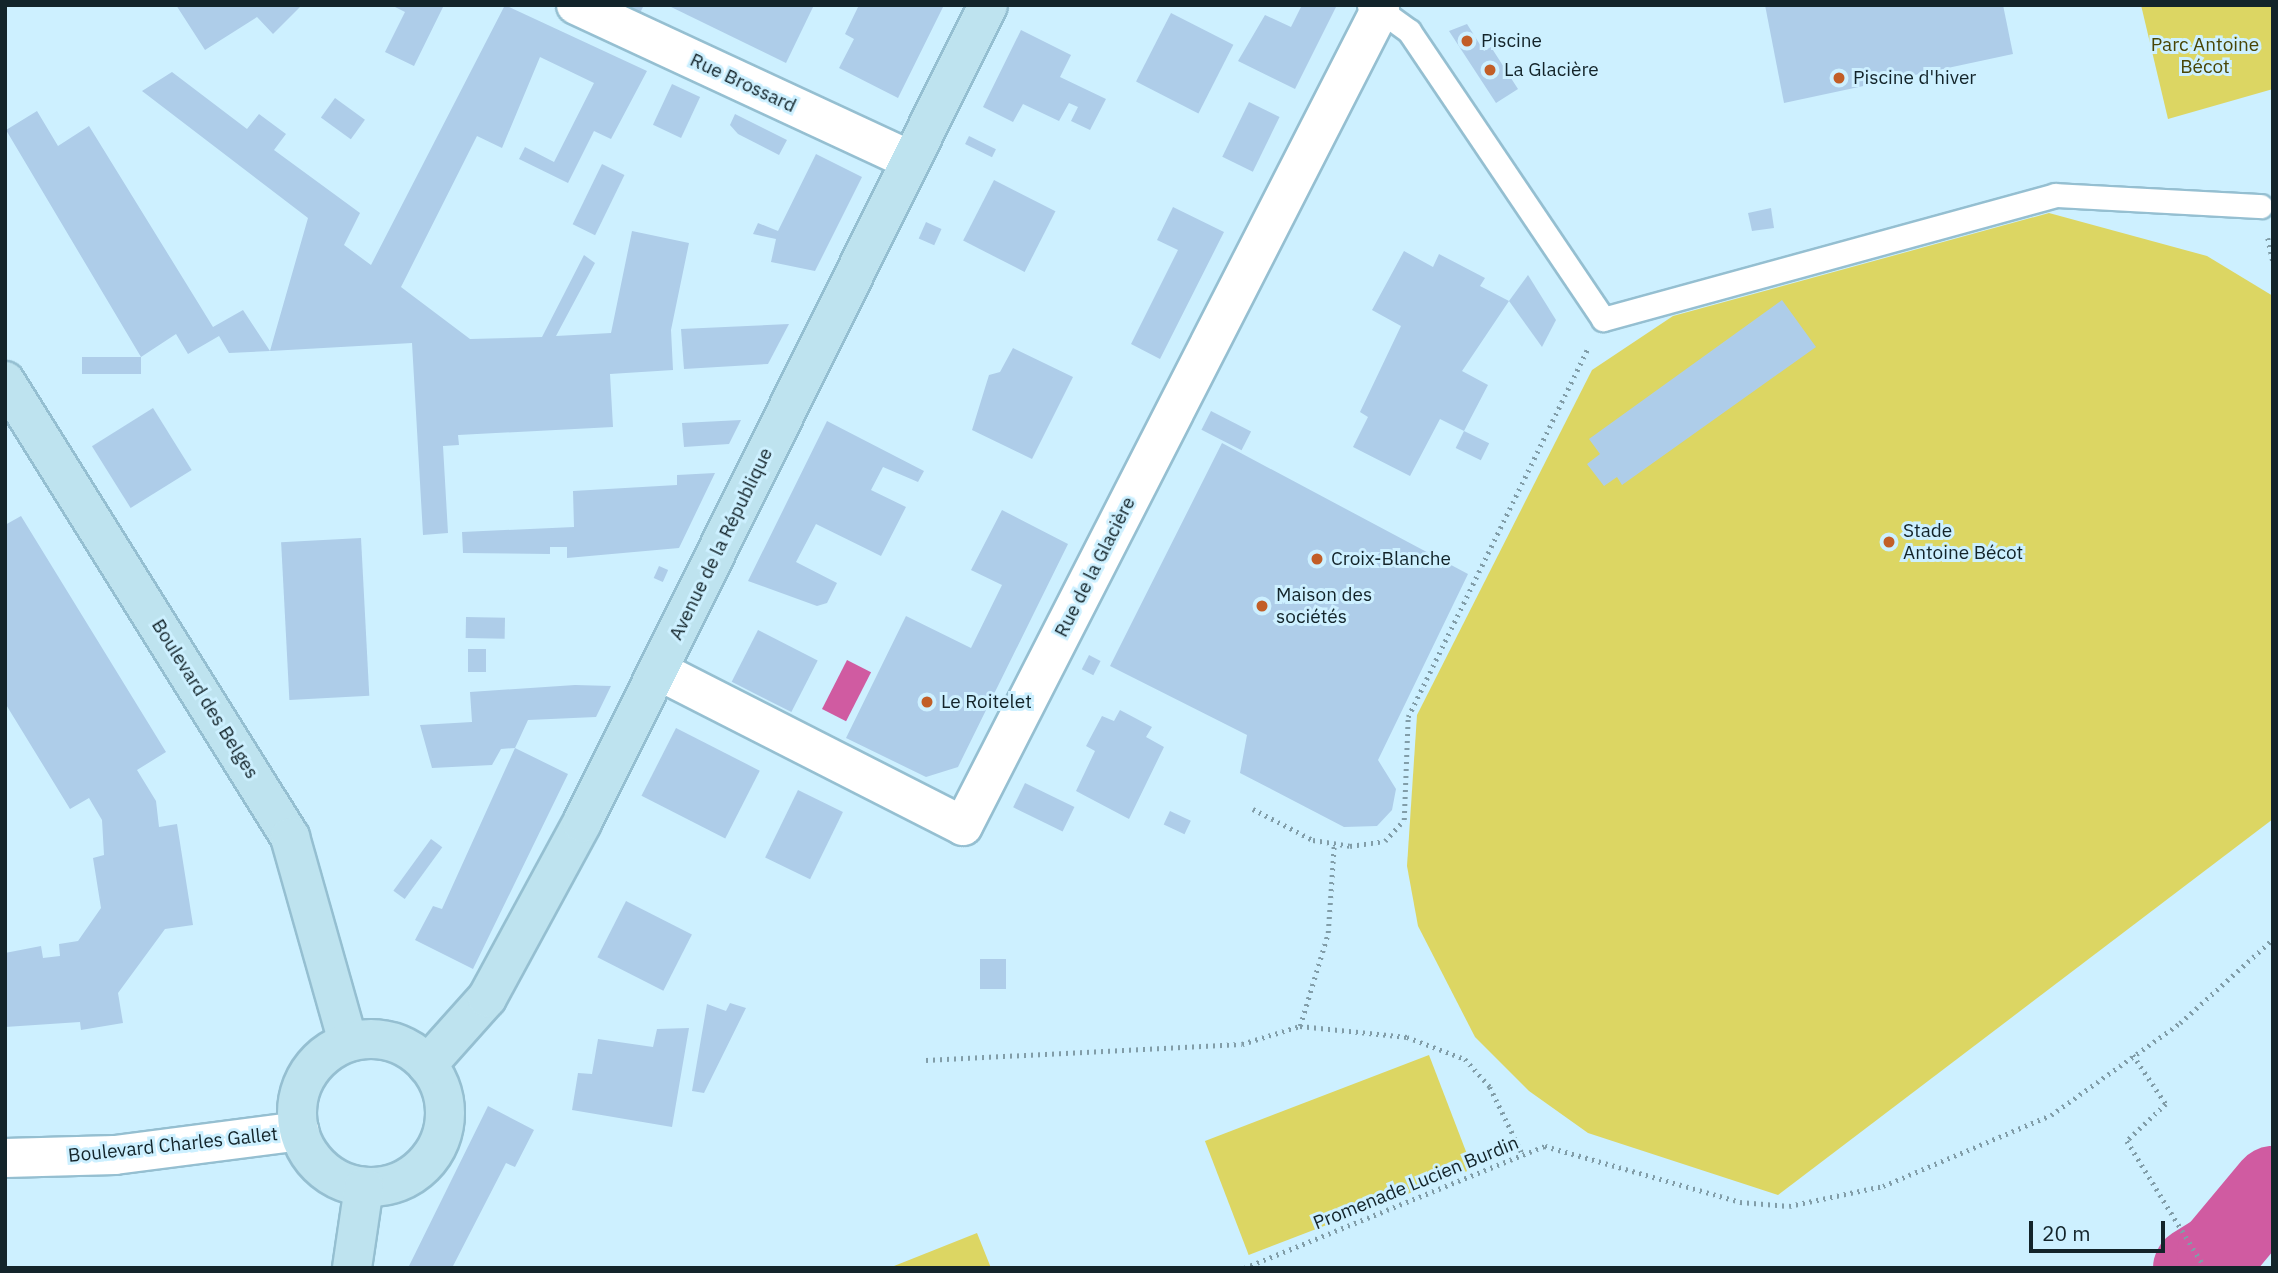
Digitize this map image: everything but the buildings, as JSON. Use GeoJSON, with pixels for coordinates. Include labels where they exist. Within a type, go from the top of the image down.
{"type":"FeatureCollection","features":[{"type":"Feature","properties":{"kind":"main road","name":"Avenue de la République"},"geometry":{"type":"LineString","coordinates":[[427,1065],[487,998],[659,671],[988,5]]}},
{"type":"Feature","properties":{"kind":"main road","name":"Boulevard des Belges"},"geometry":{"type":"LineString","coordinates":[[5,381],[290,837],[348,1042]]}},
{"type":"Feature","properties":{"kind":"main road"},"geometry":{"type":"LineString","coordinates":[[391,1041],[427,1065],[445,1105],[437,1148],[407,1179],[364,1187],[322,1170],[299,1131],[296,1109],[312,1068],[348,1042],[391,1041]]}},
{"type":"Feature","properties":{"kind":"main road"},"geometry":{"type":"LineString","coordinates":[[352,1268],[364,1187]]}},
{"type":"Feature","properties":{"kind":"street","name":"Rue Brossard"},"geometry":{"type":"LineString","coordinates":[[576,5],[910,160]]}},
{"type":"Feature","properties":{"kind":"street","name":"Rue de la Glacière"},"geometry":{"type":"LineString","coordinates":[[659,671],[962,826],[1379,8]]}},
{"type":"Feature","properties":{"kind":"street","name":"Boulevard Charles Gallet"},"geometry":{"type":"LineString","coordinates":[[7,1163],[115,1156],[299,1131]]}},
{"type":"Feature","properties":{"kind":"lane"},"geometry":{"type":"LineString","coordinates":[[1379,8],[1409,31],[1602,319],[2055,195],[2261,206]]}},
{"type":"Feature","properties":{"kind":"path"},"geometry":{"type":"LineString","coordinates":[[1253,809],[1313,840],[1334,844],[1385,841],[1404,820],[1408,717],[1602,319]]}},
{"type":"Feature","properties":{"kind":"path"},"geometry":{"type":"LineString","coordinates":[[1300,1026],[1328,933],[1334,844]]}},
{"type":"Feature","properties":{"kind":"path","name":"Promenade Lucien Burdin"},"geometry":{"type":"LineString","coordinates":[[1244,1268],[1545,1146],[1740,1202],[1789,1206],[1883,1186],[2051,1115],[2180,1023],[2273,939]]}},
{"type":"Feature","properties":{"kind":"path"},"geometry":{"type":"LineString","coordinates":[[926,1059],[1241,1044],[1300,1026],[1440,1044],[1490,1087],[1523,1155]]}},
{"type":"Feature","properties":{"kind":"path"},"geometry":{"type":"LineString","coordinates":[[2133,1055],[2166,1104],[2127,1142],[2205,1268]]}},
{"type":"Feature","properties":{"kind":"green space","name":"Parc Antoine Bécot"},"geometry":{"type":"Polygon","coordinates":[[[2141,5],[2273,5],[2273,89],[2168,119],[2141,5]]]}},
{"type":"Feature","properties":{"kind":"green space","name":"Stade Antoine Bécot"},"geometry":{"type":"Polygon","coordinates":[[[2049,213],[2207,256],[2273,296],[2273,819],[1778,1195],[1588,1133],[1529,1091],[1475,1037],[1418,926],[1407,866],[1417,715],[1592,370],[1673,316],[2049,213]]]}},
{"type":"Feature","properties":{"kind":"green space"},"geometry":{"type":"Polygon","coordinates":[[[1429,1055],[1473,1169],[1249,1255],[1205,1141],[1429,1055]]]}},
{"type":"Feature","properties":{"kind":"green space"},"geometry":{"type":"Polygon","coordinates":[[[977,1233],[991,1268],[889,1268],[977,1233]]]}},
{"type":"Feature","properties":{"kind":"shaded area"},"geometry":{"type":"Polygon","coordinates":[[[847,660],[871,672],[846,721],[822,709],[847,660]]]}},
{"type":"Feature","properties":{"kind":"waterway"},"geometry":{"type":"LineString","coordinates":[[2194,1268],[2218,1253],[2273,1187]]}},
{"type":"Feature","properties":{"kind":"place","name":"Piscine"},"geometry":{"type":"Point","coordinates":[1467,41]}},
{"type":"Feature","properties":{"kind":"place","name":"La Glacière"},"geometry":{"type":"Point","coordinates":[1490,70]}},
{"type":"Feature","properties":{"kind":"place","name":"Piscine d'hiver"},"geometry":{"type":"Point","coordinates":[1839,78]}},
{"type":"Feature","properties":{"kind":"place","name":"Stade Antoine Bécot"},"geometry":{"type":"Point","coordinates":[1889,542]}},
{"type":"Feature","properties":{"kind":"place","name":"Croix-Blanche"},"geometry":{"type":"Point","coordinates":[1317,559]}},
{"type":"Feature","properties":{"kind":"place","name":"Maison des sociétés"},"geometry":{"type":"Point","coordinates":[1262,606]}},
{"type":"Feature","properties":{"kind":"place","name":"Le Roitelet"},"geometry":{"type":"Point","coordinates":[927,702]}}]}
